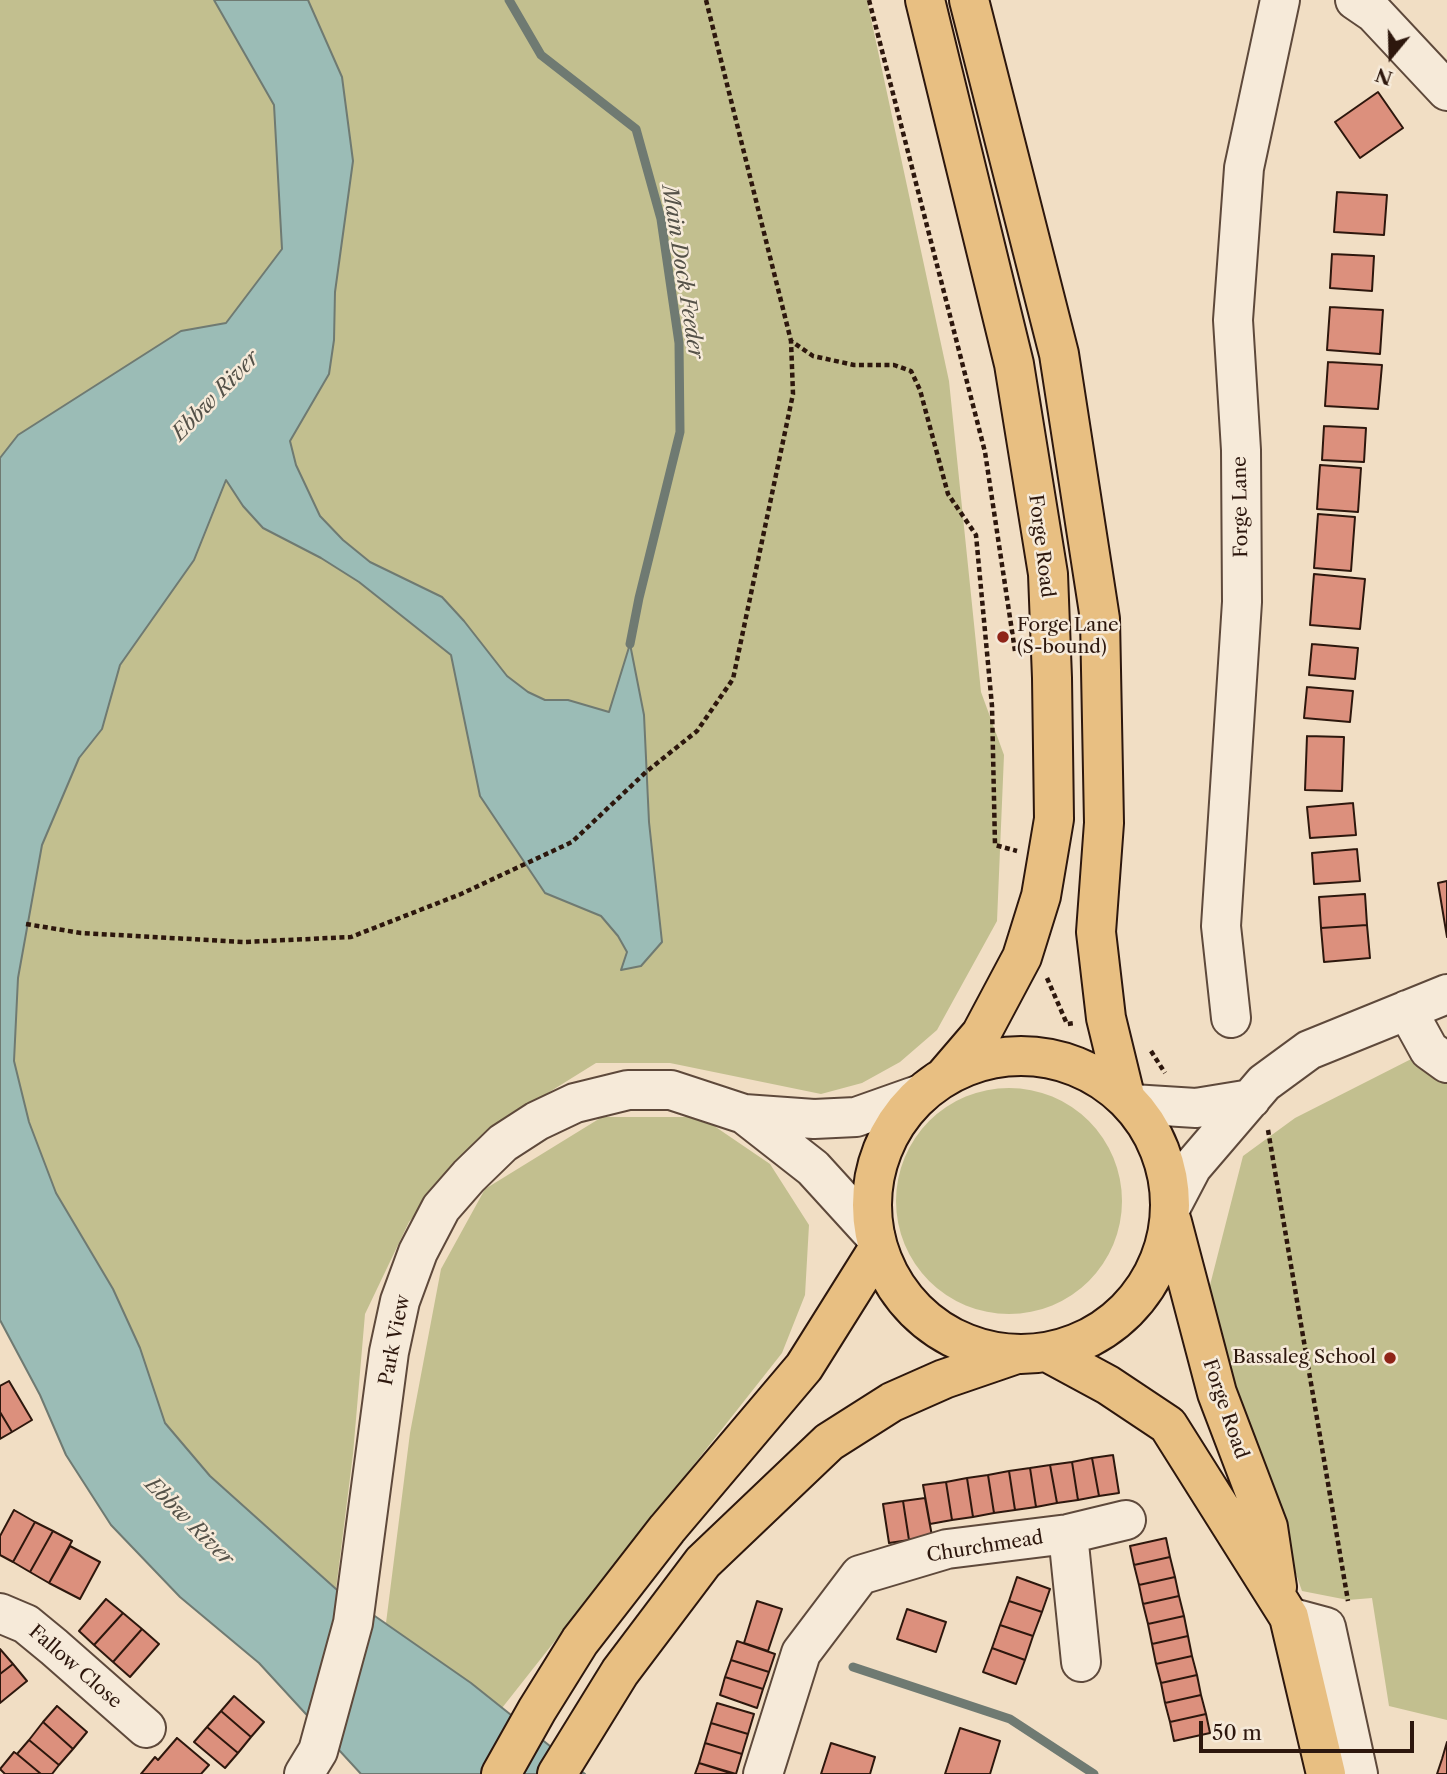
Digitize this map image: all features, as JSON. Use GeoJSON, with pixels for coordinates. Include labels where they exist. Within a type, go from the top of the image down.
{"type":"FeatureCollection","features":[{"type":"Feature","properties":{"kind":"main road","name":"Forge Road"},"geometry":{"type":"LineString","coordinates":[[877,1242],[872,1211],[878,1160],[901,1115],[981,1034],[1022,957],[1041,896],[1054,819],[1048,574],[1014,364],[925,0]]}},
{"type":"Feature","properties":{"kind":"main road"},"geometry":{"type":"LineString","coordinates":[[970,0],[1059,354],[1100,619],[1104,823],[1096,932],[1106,1018],[1128,1100]]}},
{"type":"Feature","properties":{"kind":"main road"},"geometry":{"type":"LineString","coordinates":[[557,1774],[620,1672],[703,1562],[829,1442],[891,1402],[944,1379],[1031,1353],[1078,1343],[1107,1328],[1132,1306],[1151,1281],[1164,1251],[1171,1213],[1169,1178],[1149,1126],[1128,1100],[1103,1080],[1079,1067],[1026,1055],[972,1063],[933,1085]]}},
{"type":"Feature","properties":{"kind":"main road","name":"Forge Road"},"geometry":{"type":"LineString","coordinates":[[1171,1213],[1217,1393],[1268,1527],[1284,1608],[1326,1774]]}},
{"type":"Feature","properties":{"kind":"main road"},"geometry":{"type":"LineString","coordinates":[[877,1242],[891,1277],[908,1302],[930,1324],[985,1350],[1031,1353]]}},
{"type":"Feature","properties":{"kind":"main road"},"geometry":{"type":"LineString","coordinates":[[501,1774],[580,1641],[667,1529],[804,1367],[877,1242]]}},
{"type":"Feature","properties":{"kind":"main road","name":"Forge Road"},"geometry":{"type":"LineString","coordinates":[[1031,1353],[1108,1385],[1168,1424],[1284,1608]]}},
{"type":"Feature","properties":{"kind":"street","name":"Forge Lane"},"geometry":{"type":"LineString","coordinates":[[1231,1018],[1221,926],[1242,602],[1241,450],[1234,320],[1244,168],[1280,0]]}},
{"type":"Feature","properties":{"kind":"street"},"geometry":{"type":"LineString","coordinates":[[1355,0],[1374,13],[1447,91]]}},
{"type":"Feature","properties":{"kind":"street"},"geometry":{"type":"LineString","coordinates":[[1171,1213],[1192,1167],[1257,1091],[1309,1050],[1447,995]]}},
{"type":"Feature","properties":{"kind":"street"},"geometry":{"type":"LineString","coordinates":[[1407,1010],[1429,1050],[1447,1063]]}},
{"type":"Feature","properties":{"kind":"street","name":"Park View"},"geometry":{"type":"LineString","coordinates":[[311,1762],[353,1623],[389,1352],[400,1301],[418,1252],[441,1208],[469,1176],[503,1143],[537,1121],[575,1103],[628,1090],[671,1090],[744,1114],[814,1119],[856,1117],[933,1085]]}},
{"type":"Feature","properties":{"kind":"street"},"geometry":{"type":"LineString","coordinates":[[1128,1100],[1196,1108],[1257,1091]]}},
{"type":"Feature","properties":{"kind":"street","name":"Park View"},"geometry":{"type":"LineString","coordinates":[[744,1114],[813,1168],[877,1242]]}},
{"type":"Feature","properties":{"kind":"street","name":"Churchmead"},"geometry":{"type":"LineString","coordinates":[[763,1774],[802,1653],[860,1575],[947,1549],[1068,1534],[1126,1520]]}},
{"type":"Feature","properties":{"kind":"street"},"geometry":{"type":"LineString","coordinates":[[1068,1534],[1081,1662]]}},
{"type":"Feature","properties":{"kind":"street"},"geometry":{"type":"LineString","coordinates":[[1284,1608],[1326,1627],[1358,1774]]}},
{"type":"Feature","properties":{"kind":"street","name":"Fallow Close"},"geometry":{"type":"LineString","coordinates":[[0,1613],[26,1624],[146,1728]]}},
{"type":"Feature","properties":{"kind":"path"},"geometry":{"type":"LineString","coordinates":[[26,924],[81,933],[244,942],[351,937],[461,894],[572,842],[646,772],[697,731],[733,679],[793,394],[791,341],[706,0]]}},
{"type":"Feature","properties":{"kind":"path"},"geometry":{"type":"LineString","coordinates":[[869,0],[985,452],[1015,655]]}},
{"type":"Feature","properties":{"kind":"path"},"geometry":{"type":"LineString","coordinates":[[791,341],[813,356],[854,365],[894,365],[911,371],[916,380],[948,494],[976,535],[992,706],[995,845],[1027,854]]}},
{"type":"Feature","properties":{"kind":"path"},"geometry":{"type":"LineString","coordinates":[[1257,1091],[1266,1120],[1350,1612]]}},
{"type":"Feature","properties":{"kind":"shaded area"},"geometry":{"type":"Polygon","coordinates":[[[0,0],[214,0],[274,105],[283,249],[226,323],[181,332],[19,435],[0,458],[0,0]]]}},
{"type":"Feature","properties":{"kind":"shaded area"},"geometry":{"type":"Polygon","coordinates":[[[308,0],[867,0],[949,381],[981,692],[1004,755],[997,921],[937,1030],[900,1062],[862,1083],[821,1094],[670,1063],[596,1063],[485,1132],[409,1222],[365,1314],[353,1454],[336,1589],[210,1476],[165,1423],[140,1348],[113,1289],[56,1193],[29,1122],[14,1061],[18,978],[42,845],[79,758],[102,729],[120,665],[194,560],[226,479],[243,506],[359,582],[451,655],[545,893],[601,916],[618,936],[627,953],[621,970],[641,966],[649,822],[648,787],[631,646],[609,712],[568,700],[545,700],[528,692],[507,676],[442,597],[370,562],[343,540],[320,516],[296,465],[290,441],[329,374],[334,340],[342,77],[308,0]]]}},
{"type":"Feature","properties":{"kind":"shaded area","name":"Bassaleg School"},"geometry":{"type":"Polygon","coordinates":[[[1429,1050],[1447,1063],[1447,1720],[1389,1706],[1372,1598],[1348,1600],[1302,1591],[1244,1426],[1209,1289],[1243,1156],[1295,1118],[1429,1050]]]}},
{"type":"Feature","properties":{"kind":"shaded area"},"geometry":{"type":"Polygon","coordinates":[[[998,1088],[1020,1088],[1062,1101],[1081,1113],[1097,1129],[1114,1158],[1122,1201],[1114,1244],[1097,1273],[1081,1289],[1052,1306],[1020,1314],[998,1314],[956,1301],[937,1289],[921,1273],[904,1244],[896,1212],[896,1190],[909,1148],[921,1129],[937,1113],[966,1096],[998,1088]]]}},
{"type":"Feature","properties":{"kind":"shaded area"},"geometry":{"type":"Polygon","coordinates":[[[602,1117],[701,1117],[770,1164],[809,1225],[805,1295],[782,1353],[502,1708],[386,1623],[410,1433],[441,1269],[485,1189],[602,1117]]]}},
{"type":"Feature","properties":{"kind":"water","name":"Ebbw River"},"geometry":{"type":"Polygon","coordinates":[[[214,0],[308,0],[342,77],[353,161],[335,292],[334,340],[329,374],[290,441],[296,465],[320,516],[370,562],[442,597],[507,676],[528,692],[545,700],[568,700],[609,712],[630,644],[644,715],[649,822],[662,942],[641,966],[621,970],[627,952],[601,916],[545,893],[480,796],[451,655],[359,582],[321,558],[263,528],[243,506],[226,480],[194,560],[120,665],[102,729],[79,758],[42,845],[18,978],[14,1061],[29,1122],[56,1193],[113,1289],[140,1348],[165,1423],[210,1476],[336,1589],[471,1683],[585,1774],[361,1774],[259,1663],[180,1597],[111,1525],[66,1455],[40,1395],[0,1320],[0,458],[18,435],[181,331],[226,323],[282,249],[274,105],[214,0]]]}},
{"type":"Feature","properties":{"kind":"building"},"geometry":{"type":"Polygon","coordinates":[[[1378,92],[1403,128],[1360,158],[1335,122],[1378,92]]]}},
{"type":"Feature","properties":{"kind":"building"},"geometry":{"type":"Polygon","coordinates":[[[1337,192],[1387,195],[1384,235],[1334,232],[1337,192]]]}},
{"type":"Feature","properties":{"kind":"building"},"geometry":{"type":"Polygon","coordinates":[[[1332,254],[1374,256],[1372,291],[1330,288],[1332,254]]]}},
{"type":"Feature","properties":{"kind":"building"},"geometry":{"type":"Polygon","coordinates":[[[1330,307],[1383,310],[1380,354],[1327,350],[1330,307]]]}},
{"type":"Feature","properties":{"kind":"building"},"geometry":{"type":"Polygon","coordinates":[[[1328,362],[1382,365],[1378,409],[1325,406],[1328,362]]]}},
{"type":"Feature","properties":{"kind":"building"},"geometry":{"type":"Polygon","coordinates":[[[1324,426],[1366,428],[1364,462],[1322,460],[1324,426]]]}},
{"type":"Feature","properties":{"kind":"building"},"geometry":{"type":"Polygon","coordinates":[[[1320,465],[1361,468],[1358,512],[1317,509],[1320,465]]]}},
{"type":"Feature","properties":{"kind":"building"},"geometry":{"type":"Polygon","coordinates":[[[1318,514],[1355,517],[1351,571],[1314,568],[1318,514]]]}},
{"type":"Feature","properties":{"kind":"building"},"geometry":{"type":"Polygon","coordinates":[[[1314,574],[1365,579],[1360,629],[1310,625],[1314,574]]]}},
{"type":"Feature","properties":{"kind":"building"},"geometry":{"type":"Polygon","coordinates":[[[1312,644],[1358,648],[1355,679],[1309,675],[1312,644]]]}},
{"type":"Feature","properties":{"kind":"building"},"geometry":{"type":"Polygon","coordinates":[[[1307,687],[1353,691],[1350,722],[1304,718],[1307,687]]]}},
{"type":"Feature","properties":{"kind":"building"},"geometry":{"type":"Polygon","coordinates":[[[1307,736],[1344,737],[1342,791],[1305,790],[1307,736]]]}},
{"type":"Feature","properties":{"kind":"building"},"geometry":{"type":"Polygon","coordinates":[[[1353,803],[1356,835],[1310,838],[1307,807],[1353,803]]]}},
{"type":"Feature","properties":{"kind":"building"},"geometry":{"type":"Polygon","coordinates":[[[1357,849],[1360,881],[1314,884],[1312,853],[1357,849]]]}},
{"type":"Feature","properties":{"kind":"building"},"geometry":{"type":"Polygon","coordinates":[[[1447,881],[1447,937],[1438,883],[1447,881]]]}},
{"type":"Feature","properties":{"kind":"building"},"geometry":{"type":"Polygon","coordinates":[[[1365,894],[1367,925],[1321,928],[1319,897],[1365,894]]]}},
{"type":"Feature","properties":{"kind":"building"},"geometry":{"type":"Polygon","coordinates":[[[1367,925],[1370,958],[1324,962],[1321,928],[1367,925]]]}},
{"type":"Feature","properties":{"kind":"building"},"geometry":{"type":"Polygon","coordinates":[[[9,1381],[32,1420],[12,1432],[0,1412],[0,1386],[9,1381]]]}},
{"type":"Feature","properties":{"kind":"building"},"geometry":{"type":"Polygon","coordinates":[[[0,1412],[12,1432],[0,1439],[0,1412]]]}},
{"type":"Feature","properties":{"kind":"building"},"geometry":{"type":"Polygon","coordinates":[[[1113,1455],[1119,1493],[1099,1496],[1092,1458],[1113,1455]]]}},
{"type":"Feature","properties":{"kind":"building"},"geometry":{"type":"Polygon","coordinates":[[[1092,1458],[1099,1496],[1078,1500],[1072,1462],[1092,1458]]]}},
{"type":"Feature","properties":{"kind":"building"},"geometry":{"type":"Polygon","coordinates":[[[1072,1462],[1078,1500],[1057,1503],[1050,1465],[1072,1462]]]}},
{"type":"Feature","properties":{"kind":"building"},"geometry":{"type":"Polygon","coordinates":[[[1050,1465],[1057,1503],[1036,1507],[1030,1468],[1050,1465]]]}},
{"type":"Feature","properties":{"kind":"building"},"geometry":{"type":"Polygon","coordinates":[[[1030,1468],[1036,1507],[1015,1510],[1009,1471],[1030,1468]]]}},
{"type":"Feature","properties":{"kind":"building"},"geometry":{"type":"Polygon","coordinates":[[[1009,1471],[1015,1510],[994,1513],[988,1475],[1009,1471]]]}},
{"type":"Feature","properties":{"kind":"building"},"geometry":{"type":"Polygon","coordinates":[[[988,1475],[994,1513],[973,1517],[967,1478],[988,1475]]]}},
{"type":"Feature","properties":{"kind":"building"},"geometry":{"type":"Polygon","coordinates":[[[967,1478],[973,1517],[952,1520],[946,1482],[967,1478]]]}},
{"type":"Feature","properties":{"kind":"building"},"geometry":{"type":"Polygon","coordinates":[[[946,1482],[952,1520],[930,1524],[923,1485],[946,1482]]]}},
{"type":"Feature","properties":{"kind":"building"},"geometry":{"type":"Polygon","coordinates":[[[925,1498],[932,1536],[909,1540],[903,1501],[925,1498]]]}},
{"type":"Feature","properties":{"kind":"building"},"geometry":{"type":"Polygon","coordinates":[[[903,1501],[909,1540],[889,1543],[883,1504],[903,1501]]]}},
{"type":"Feature","properties":{"kind":"building"},"geometry":{"type":"Polygon","coordinates":[[[14,1510],[35,1522],[13,1562],[0,1555],[0,1536],[14,1510]]]}},
{"type":"Feature","properties":{"kind":"building"},"geometry":{"type":"Polygon","coordinates":[[[35,1522],[53,1531],[30,1572],[13,1562],[35,1522]]]}},
{"type":"Feature","properties":{"kind":"building"},"geometry":{"type":"Polygon","coordinates":[[[53,1531],[72,1541],[49,1583],[30,1572],[53,1531]]]}},
{"type":"Feature","properties":{"kind":"building"},"geometry":{"type":"Polygon","coordinates":[[[1166,1538],[1170,1557],[1134,1565],[1130,1546],[1166,1538]]]}},
{"type":"Feature","properties":{"kind":"building"},"geometry":{"type":"Polygon","coordinates":[[[70,1546],[100,1562],[80,1599],[49,1583],[70,1546]]]}},
{"type":"Feature","properties":{"kind":"building"},"geometry":{"type":"Polygon","coordinates":[[[1170,1557],[1175,1577],[1139,1585],[1134,1565],[1170,1557]]]}},
{"type":"Feature","properties":{"kind":"building"},"geometry":{"type":"Polygon","coordinates":[[[1017,1577],[1050,1589],[1042,1612],[1009,1601],[1017,1577]]]}},
{"type":"Feature","properties":{"kind":"building"},"geometry":{"type":"Polygon","coordinates":[[[1175,1577],[1179,1596],[1143,1604],[1139,1585],[1175,1577]]]}},
{"type":"Feature","properties":{"kind":"building"},"geometry":{"type":"Polygon","coordinates":[[[1179,1596],[1184,1616],[1148,1624],[1143,1604],[1179,1596]]]}},
{"type":"Feature","properties":{"kind":"building"},"geometry":{"type":"Polygon","coordinates":[[[106,1599],[123,1613],[94,1645],[79,1631],[106,1599]]]}},
{"type":"Feature","properties":{"kind":"building"},"geometry":{"type":"Polygon","coordinates":[[[757,1601],[782,1609],[768,1651],[744,1643],[757,1601]]]}},
{"type":"Feature","properties":{"kind":"building"},"geometry":{"type":"Polygon","coordinates":[[[1009,1601],[1042,1612],[1033,1636],[1000,1625],[1009,1601]]]}},
{"type":"Feature","properties":{"kind":"building"},"geometry":{"type":"Polygon","coordinates":[[[907,1609],[946,1622],[936,1652],[897,1639],[907,1609]]]}},
{"type":"Feature","properties":{"kind":"building"},"geometry":{"type":"Polygon","coordinates":[[[123,1613],[142,1629],[113,1662],[94,1645],[123,1613]]]}},
{"type":"Feature","properties":{"kind":"building"},"geometry":{"type":"Polygon","coordinates":[[[1184,1616],[1188,1636],[1152,1644],[1148,1624],[1184,1616]]]}},
{"type":"Feature","properties":{"kind":"building"},"geometry":{"type":"Polygon","coordinates":[[[1000,1625],[1033,1636],[1025,1660],[992,1648],[1000,1625]]]}},
{"type":"Feature","properties":{"kind":"building"},"geometry":{"type":"Polygon","coordinates":[[[142,1629],[159,1644],[130,1677],[113,1662],[142,1629]]]}},
{"type":"Feature","properties":{"kind":"building"},"geometry":{"type":"Polygon","coordinates":[[[1188,1636],[1192,1656],[1156,1664],[1152,1644],[1188,1636]]]}},
{"type":"Feature","properties":{"kind":"building"},"geometry":{"type":"Polygon","coordinates":[[[737,1641],[775,1654],[769,1672],[731,1660],[737,1641]]]}},
{"type":"Feature","properties":{"kind":"building"},"geometry":{"type":"Polygon","coordinates":[[[992,1648],[1025,1660],[1016,1684],[983,1672],[992,1648]]]}},
{"type":"Feature","properties":{"kind":"building"},"geometry":{"type":"Polygon","coordinates":[[[0,1649],[13,1664],[0,1674],[0,1649]]]}},
{"type":"Feature","properties":{"kind":"building"},"geometry":{"type":"Polygon","coordinates":[[[1192,1656],[1197,1675],[1161,1683],[1156,1664],[1192,1656]]]}},
{"type":"Feature","properties":{"kind":"building"},"geometry":{"type":"Polygon","coordinates":[[[731,1660],[769,1672],[763,1689],[725,1677],[731,1660]]]}},
{"type":"Feature","properties":{"kind":"building"},"geometry":{"type":"Polygon","coordinates":[[[13,1664],[27,1681],[0,1703],[0,1674],[13,1664]]]}},
{"type":"Feature","properties":{"kind":"building"},"geometry":{"type":"Polygon","coordinates":[[[1197,1675],[1201,1695],[1165,1703],[1161,1683],[1197,1675]]]}},
{"type":"Feature","properties":{"kind":"building"},"geometry":{"type":"Polygon","coordinates":[[[725,1677],[763,1689],[757,1708],[720,1695],[725,1677]]]}},
{"type":"Feature","properties":{"kind":"building"},"geometry":{"type":"Polygon","coordinates":[[[1201,1695],[1206,1714],[1170,1722],[1165,1703],[1201,1695]]]}},
{"type":"Feature","properties":{"kind":"building"},"geometry":{"type":"Polygon","coordinates":[[[234,1696],[264,1722],[251,1737],[221,1711],[234,1696]]]}},
{"type":"Feature","properties":{"kind":"building"},"geometry":{"type":"Polygon","coordinates":[[[717,1703],[754,1714],[748,1734],[711,1723],[717,1703]]]}},
{"type":"Feature","properties":{"kind":"building"},"geometry":{"type":"Polygon","coordinates":[[[57,1706],[87,1732],[73,1749],[43,1722],[57,1706]]]}},
{"type":"Feature","properties":{"kind":"building"},"geometry":{"type":"Polygon","coordinates":[[[221,1711],[251,1737],[238,1753],[207,1727],[221,1711]]]}},
{"type":"Feature","properties":{"kind":"building"},"geometry":{"type":"Polygon","coordinates":[[[1206,1714],[1210,1733],[1174,1741],[1170,1722],[1206,1714]]]}},
{"type":"Feature","properties":{"kind":"building"},"geometry":{"type":"Polygon","coordinates":[[[43,1722],[73,1749],[59,1765],[29,1740],[43,1722]]]}},
{"type":"Feature","properties":{"kind":"building"},"geometry":{"type":"Polygon","coordinates":[[[711,1723],[748,1734],[742,1754],[705,1743],[711,1723]]]}},
{"type":"Feature","properties":{"kind":"building"},"geometry":{"type":"Polygon","coordinates":[[[207,1727],[238,1753],[225,1768],[194,1742],[207,1727]]]}},
{"type":"Feature","properties":{"kind":"building"},"geometry":{"type":"Polygon","coordinates":[[[960,1728],[1000,1741],[990,1774],[945,1774],[960,1728]]]}},
{"type":"Feature","properties":{"kind":"building"},"geometry":{"type":"Polygon","coordinates":[[[177,1738],[209,1765],[201,1774],[141,1774],[155,1757],[158,1760],[177,1738]]]}},
{"type":"Feature","properties":{"kind":"building"},"geometry":{"type":"Polygon","coordinates":[[[29,1740],[59,1765],[52,1774],[41,1774],[17,1754],[29,1740]]]}},
{"type":"Feature","properties":{"kind":"building"},"geometry":{"type":"Polygon","coordinates":[[[1447,1742],[1447,1774],[1437,1774],[1442,1759],[1447,1742]]]}},
{"type":"Feature","properties":{"kind":"building"},"geometry":{"type":"Polygon","coordinates":[[[705,1743],[742,1754],[736,1774],[699,1763],[705,1743]]]}},
{"type":"Feature","properties":{"kind":"building"},"geometry":{"type":"Polygon","coordinates":[[[831,1743],[875,1757],[870,1774],[821,1774],[831,1743]]]}},
{"type":"Feature","properties":{"kind":"building"},"geometry":{"type":"Polygon","coordinates":[[[14,1752],[41,1774],[5,1774],[0,1769],[14,1752]]]}},
{"type":"Feature","properties":{"kind":"building"},"geometry":{"type":"Polygon","coordinates":[[[699,1763],[733,1774],[695,1774],[699,1763]]]}},
{"type":"Feature","properties":{"kind":"waterway","name":"Main Dock Feeder"},"geometry":{"type":"LineString","coordinates":[[509,0],[541,55],[636,129],[661,219],[679,343],[680,432],[630,644]]}},
{"type":"Feature","properties":{"kind":"waterway"},"geometry":{"type":"LineString","coordinates":[[853,1667],[1010,1719],[1094,1774]]}},
{"type":"Feature","properties":{"kind":"place","name":"Forge Lane (S-bound)"},"geometry":{"type":"Point","coordinates":[1003,637]}},
{"type":"Feature","properties":{"kind":"place","name":"Bassaleg School"},"geometry":{"type":"Point","coordinates":[1390,1358]}}]}
